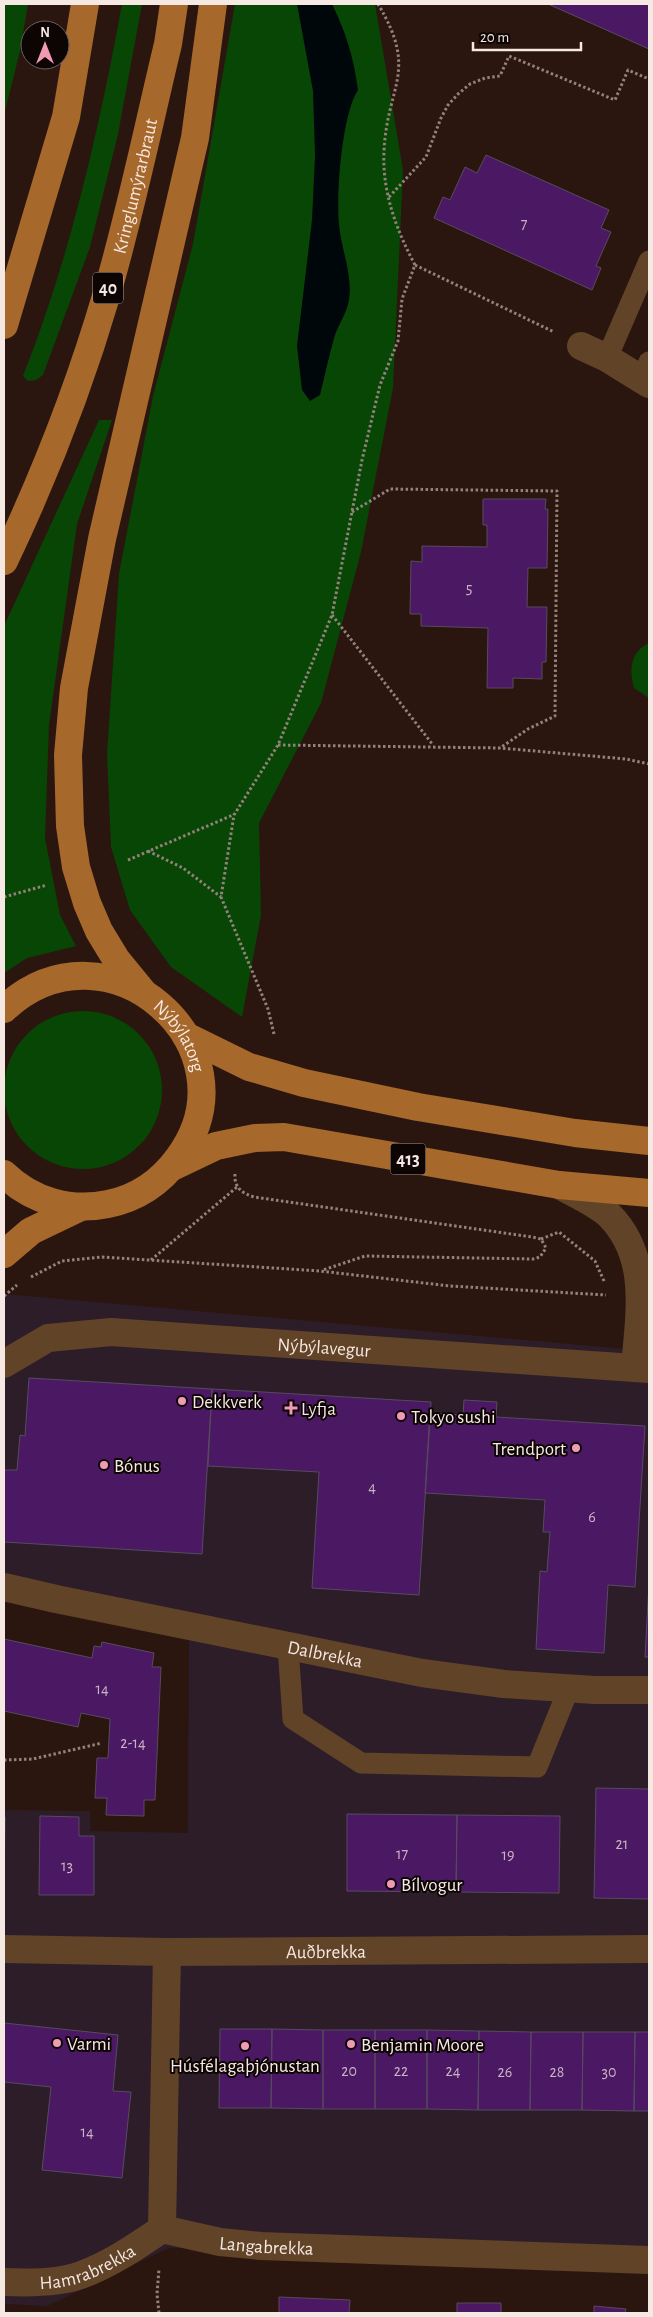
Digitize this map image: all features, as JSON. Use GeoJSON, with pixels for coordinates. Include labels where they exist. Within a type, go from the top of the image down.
{"type":"FeatureCollection","features":[{"type":"Feature","properties":{"kind":"main road"},"geometry":{"type":"LineString","coordinates":[[4,325],[66,117],[85,4]]}},
{"type":"Feature","properties":{"kind":"main road","name":"Kringlumýrarbraut"},"geometry":{"type":"LineString","coordinates":[[4,561],[48,463],[78,383],[107,292],[168,44],[174,4]]}},
{"type":"Feature","properties":{"kind":"main road"},"geometry":{"type":"LineString","coordinates":[[143,992],[116,959],[99,931],[86,903],[76,867],[70,826],[68,755],[74,688],[102,539],[195,138],[213,4]]}},
{"type":"Feature","properties":{"kind":"main road","name":"Nýbýlatorg"},"geometry":{"type":"LineString","coordinates":[[4,1009],[15,999],[34,988],[55,980],[78,976],[100,977],[122,982],[143,992],[160,1004],[174,1018],[186,1036],[194,1054],[199,1074],[200,1094],[198,1114],[184,1151],[160,1180],[131,1198],[98,1207],[80,1207],[51,1202],[24,1190],[7,1179]]}},
{"type":"Feature","properties":{"kind":"main road","name":"413"},"geometry":{"type":"LineString","coordinates":[[186,1036],[249,1067],[304,1083],[438,1111],[574,1133],[649,1140]]}},
{"type":"Feature","properties":{"kind":"main road","name":"413"},"geometry":{"type":"LineString","coordinates":[[172,1167],[216,1146],[255,1138],[284,1137],[559,1185],[649,1193]]}},
{"type":"Feature","properties":{"kind":"main road"},"geometry":{"type":"LineString","coordinates":[[4,1254],[31,1231],[80,1207]]}},
{"type":"Feature","properties":{"kind":"street"},"geometry":{"type":"LineString","coordinates":[[581,346],[647,375]]}},
{"type":"Feature","properties":{"kind":"street"},"geometry":{"type":"LineString","coordinates":[[559,1185],[608,1214],[626,1238],[638,1265],[641,1298],[642,1369]]}},
{"type":"Feature","properties":{"kind":"street","name":"Nýbýlavegur"},"geometry":{"type":"LineString","coordinates":[[4,1364],[48,1338],[111,1332],[642,1369]]}},
{"type":"Feature","properties":{"kind":"street","name":"Dalbrekka"},"geometry":{"type":"LineString","coordinates":[[4,1587],[288,1647],[422,1673],[504,1684],[649,1690]]}},
{"type":"Feature","properties":{"kind":"street","name":"Auðbrekka"},"geometry":{"type":"LineString","coordinates":[[4,1948],[167,1952],[649,1949]]}},
{"type":"Feature","properties":{"kind":"street"},"geometry":{"type":"LineString","coordinates":[[162,2229],[167,1952]]}},
{"type":"Feature","properties":{"kind":"street","name":"Langabrekka"},"geometry":{"type":"LineString","coordinates":[[162,2229],[220,2242],[261,2246],[649,2260]]}},
{"type":"Feature","properties":{"kind":"street","name":"Hamrabrekka"},"geometry":{"type":"LineString","coordinates":[[4,2282],[28,2284],[80,2276],[128,2252],[162,2229]]}},
{"type":"Feature","properties":{"kind":"lane"},"geometry":{"type":"LineString","coordinates":[[607,358],[649,261]]}},
{"type":"Feature","properties":{"kind":"lane"},"geometry":{"type":"LineString","coordinates":[[288,1647],[293,1719],[361,1763],[538,1766],[569,1688]]}},
{"type":"Feature","properties":{"kind":"path"},"geometry":{"type":"LineString","coordinates":[[378,4],[395,35],[400,70],[388,119],[384,152],[385,182],[388,198],[401,238],[415,264],[581,346]]}},
{"type":"Feature","properties":{"kind":"path"},"geometry":{"type":"LineString","coordinates":[[388,198],[426,157],[448,104],[470,84],[485,78],[500,76],[509,56],[616,100],[628,70],[649,79]]}},
{"type":"Feature","properties":{"kind":"path"},"geometry":{"type":"LineString","coordinates":[[221,897],[234,815],[278,745],[332,615],[380,385],[398,341],[402,299],[415,264]]}},
{"type":"Feature","properties":{"kind":"path"},"geometry":{"type":"LineString","coordinates":[[352,512],[390,489],[557,491],[555,716],[528,729],[500,748]]}},
{"type":"Feature","properties":{"kind":"path"},"geometry":{"type":"LineString","coordinates":[[332,615],[433,746]]}},
{"type":"Feature","properties":{"kind":"path"},"geometry":{"type":"LineString","coordinates":[[278,745],[500,748],[649,764]]}},
{"type":"Feature","properties":{"kind":"path"},"geometry":{"type":"LineString","coordinates":[[128,860],[234,815]]}},
{"type":"Feature","properties":{"kind":"path"},"geometry":{"type":"LineString","coordinates":[[148,851],[183,868],[221,897],[268,1009],[274,1034]]}},
{"type":"Feature","properties":{"kind":"path"},"geometry":{"type":"LineString","coordinates":[[4,897],[50,884]]}},
{"type":"Feature","properties":{"kind":"path"},"geometry":{"type":"LineString","coordinates":[[30,1277],[62,1261],[102,1257],[320,1271],[450,1286],[611,1296],[595,1262],[559,1232],[541,1239],[254,1197],[244,1194],[237,1188],[235,1171]]}},
{"type":"Feature","properties":{"kind":"path"},"geometry":{"type":"LineString","coordinates":[[151,1260],[237,1188]]}},
{"type":"Feature","properties":{"kind":"path"},"geometry":{"type":"LineString","coordinates":[[320,1271],[365,1256],[540,1257],[546,1248],[541,1239]]}},
{"type":"Feature","properties":{"kind":"path"},"geometry":{"type":"LineString","coordinates":[[4,1296],[22,1281]]}},
{"type":"Feature","properties":{"kind":"path"},"geometry":{"type":"LineString","coordinates":[[4,1760],[33,1759],[102,1743]]}},
{"type":"Feature","properties":{"kind":"shaded area"},"geometry":{"type":"Polygon","coordinates":[[[297,4],[332,4],[349,46],[358,90],[352,101],[344,135],[338,194],[339,224],[348,272],[349,300],[335,335],[320,395],[310,401],[302,390],[297,346],[312,220],[315,156],[313,91],[297,4]]]}},
{"type":"Feature","properties":{"kind":"shaded area"},"geometry":{"type":"Polygon","coordinates":[[[4,1294],[649,1351],[649,2253],[169,2248],[47,2306],[4,2304],[4,1810],[90,1811],[90,1831],[188,1833],[189,1620],[4,1578],[4,1294]]]}},
{"type":"Feature","properties":{"kind":"green space"},"geometry":{"type":"Polygon","coordinates":[[[4,4],[28,4],[25,20],[20,20],[20,51],[4,115],[4,4]]]}},
{"type":"Feature","properties":{"kind":"green space"},"geometry":{"type":"Polygon","coordinates":[[[122,4],[142,4],[118,134],[90,247],[43,375],[36,380],[28,381],[23,376],[55,285],[82,193],[122,4]]]}},
{"type":"Feature","properties":{"kind":"green space"},"geometry":{"type":"Polygon","coordinates":[[[235,4],[375,4],[403,170],[393,388],[361,552],[321,703],[259,823],[261,915],[242,1017],[171,967],[130,910],[111,847],[107,754],[119,574],[153,396],[193,244],[235,4]]]}},
{"type":"Feature","properties":{"kind":"green space"},"geometry":{"type":"Polygon","coordinates":[[[99,420],[112,420],[77,524],[49,725],[45,838],[60,915],[76,946],[27,958],[4,973],[4,626],[99,420]]]}},
{"type":"Feature","properties":{"kind":"green space"},"geometry":{"type":"Polygon","coordinates":[[[649,643],[649,698],[634,688],[632,662],[638,651],[649,643]]]}},
{"type":"Feature","properties":{"kind":"green space"},"geometry":{"type":"Polygon","coordinates":[[[91,1011],[106,1014],[120,1020],[139,1034],[149,1046],[159,1067],[162,1090],[159,1113],[149,1134],[139,1146],[127,1156],[106,1166],[91,1169],[75,1169],[60,1166],[39,1156],[17,1134],[5,1105],[4,1082],[7,1067],[17,1046],[39,1024],[68,1012],[91,1011]]]}},
{"type":"Feature","properties":{"kind":"building"},"geometry":{"type":"Polygon","coordinates":[[[548,4],[649,4],[649,49],[548,4]]]}},
{"type":"Feature","properties":{"kind":"building"},"geometry":{"type":"Polygon","coordinates":[[[486,155],[609,210],[601,228],[611,232],[596,266],[601,268],[592,290],[434,218],[443,197],[450,200],[465,167],[477,173],[486,155]]]}},
{"type":"Feature","properties":{"kind":"building"},"geometry":{"type":"Polygon","coordinates":[[[483,499],[546,499],[545,509],[548,509],[547,568],[528,568],[527,607],[547,607],[546,662],[542,662],[542,679],[513,678],[513,688],[487,688],[488,628],[421,626],[421,614],[410,614],[411,561],[422,562],[422,546],[487,547],[487,525],[483,525],[483,499]]]}},
{"type":"Feature","properties":{"kind":"building"},"geometry":{"type":"Polygon","coordinates":[[[29,1378],[212,1389],[202,1554],[4,1542],[4,1470],[17,1470],[20,1435],[25,1436],[29,1378]]]}},
{"type":"Feature","properties":{"kind":"building"},"geometry":{"type":"Polygon","coordinates":[[[212,1389],[431,1402],[419,1595],[312,1588],[319,1472],[208,1466],[212,1389]]]}},
{"type":"Feature","properties":{"kind":"building"},"geometry":{"type":"Polygon","coordinates":[[[464,1400],[497,1402],[496,1417],[645,1426],[635,1587],[608,1585],[604,1653],[536,1649],[540,1571],[547,1572],[550,1532],[543,1532],[545,1500],[425,1493],[430,1413],[463,1415],[464,1400]]]}},
{"type":"Feature","properties":{"kind":"building"},"geometry":{"type":"Polygon","coordinates":[[[649,1583],[649,1657],[645,1657],[649,1583]]]}},
{"type":"Feature","properties":{"kind":"building"},"geometry":{"type":"Polygon","coordinates":[[[4,1639],[92,1658],[94,1646],[101,1647],[102,1642],[154,1653],[152,1667],[161,1667],[155,1800],[144,1800],[144,1816],[106,1815],[107,1798],[95,1798],[97,1758],[108,1758],[110,1719],[81,1713],[78,1727],[4,1711],[4,1639]]]}},
{"type":"Feature","properties":{"kind":"building"},"geometry":{"type":"Polygon","coordinates":[[[596,1788],[649,1789],[649,1899],[594,1898],[596,1788]]]}},
{"type":"Feature","properties":{"kind":"building"},"geometry":{"type":"Polygon","coordinates":[[[347,1814],[457,1815],[456,1892],[347,1891],[347,1814]]]}},
{"type":"Feature","properties":{"kind":"building"},"geometry":{"type":"Polygon","coordinates":[[[457,1815],[560,1816],[559,1893],[456,1892],[457,1815]]]}},
{"type":"Feature","properties":{"kind":"building"},"geometry":{"type":"Polygon","coordinates":[[[40,1816],[79,1817],[79,1836],[94,1836],[94,1895],[39,1895],[40,1816]]]}},
{"type":"Feature","properties":{"kind":"building"},"geometry":{"type":"Polygon","coordinates":[[[4,1817],[5,1817],[4,1890],[4,1817]]]}},
{"type":"Feature","properties":{"kind":"building"},"geometry":{"type":"Polygon","coordinates":[[[4,2023],[118,2035],[113,2091],[131,2092],[122,2178],[42,2170],[51,2087],[4,2082],[4,2023]]]}},
{"type":"Feature","properties":{"kind":"building"},"geometry":{"type":"Polygon","coordinates":[[[220,2029],[272,2029],[271,2108],[219,2108],[220,2029]]]}},
{"type":"Feature","properties":{"kind":"building"},"geometry":{"type":"Polygon","coordinates":[[[272,2029],[323,2030],[323,2109],[271,2108],[272,2029]]]}},
{"type":"Feature","properties":{"kind":"building"},"geometry":{"type":"Polygon","coordinates":[[[323,2030],[375,2030],[375,2109],[323,2109],[323,2030]]]}},
{"type":"Feature","properties":{"kind":"building"},"geometry":{"type":"Polygon","coordinates":[[[375,2030],[427,2030],[427,2109],[375,2109],[375,2030]]]}},
{"type":"Feature","properties":{"kind":"building"},"geometry":{"type":"Polygon","coordinates":[[[427,2030],[479,2031],[478,2110],[427,2109],[427,2030]]]}},
{"type":"Feature","properties":{"kind":"building"},"geometry":{"type":"Polygon","coordinates":[[[479,2031],[531,2032],[530,2110],[478,2110],[479,2031]]]}},
{"type":"Feature","properties":{"kind":"building"},"geometry":{"type":"Polygon","coordinates":[[[531,2032],[583,2032],[582,2110],[530,2110],[531,2032]]]}},
{"type":"Feature","properties":{"kind":"building"},"geometry":{"type":"Polygon","coordinates":[[[583,2032],[635,2032],[634,2111],[582,2110],[583,2032]]]}},
{"type":"Feature","properties":{"kind":"building"},"geometry":{"type":"Polygon","coordinates":[[[635,2032],[649,2032],[649,2111],[634,2111],[635,2032]]]}},
{"type":"Feature","properties":{"kind":"building"},"geometry":{"type":"Polygon","coordinates":[[[279,2297],[350,2300],[349,2313],[279,2313],[279,2297]]]}},
{"type":"Feature","properties":{"kind":"building"},"geometry":{"type":"Polygon","coordinates":[[[457,2303],[501,2303],[501,2313],[457,2313],[457,2303]]]}},
{"type":"Feature","properties":{"kind":"building"},"geometry":{"type":"Polygon","coordinates":[[[594,2306],[626,2309],[625,2313],[594,2313],[594,2306]]]}},
{"type":"Feature","properties":{"kind":"place","name":"Dekkverk"},"geometry":{"type":"Point","coordinates":[182,1401]}},
{"type":"Feature","properties":{"kind":"place","name":"Lyfja"},"geometry":{"type":"Point","coordinates":[291,1408]}},
{"type":"Feature","properties":{"kind":"place","name":"Tokyo sushi"},"geometry":{"type":"Point","coordinates":[401,1416]}},
{"type":"Feature","properties":{"kind":"place","name":"Trendport"},"geometry":{"type":"Point","coordinates":[576,1448]}},
{"type":"Feature","properties":{"kind":"place","name":"Bónus"},"geometry":{"type":"Point","coordinates":[104,1465]}},
{"type":"Feature","properties":{"kind":"place","name":"Bílvogur"},"geometry":{"type":"Point","coordinates":[391,1884]}},
{"type":"Feature","properties":{"kind":"place","name":"Varmi"},"geometry":{"type":"Point","coordinates":[57,2043]}},
{"type":"Feature","properties":{"kind":"place","name":"Benjamin Moore"},"geometry":{"type":"Point","coordinates":[351,2044]}},
{"type":"Feature","properties":{"kind":"place","name":"Húsfélagaþjónustan"},"geometry":{"type":"Point","coordinates":[245,2046]}}]}
